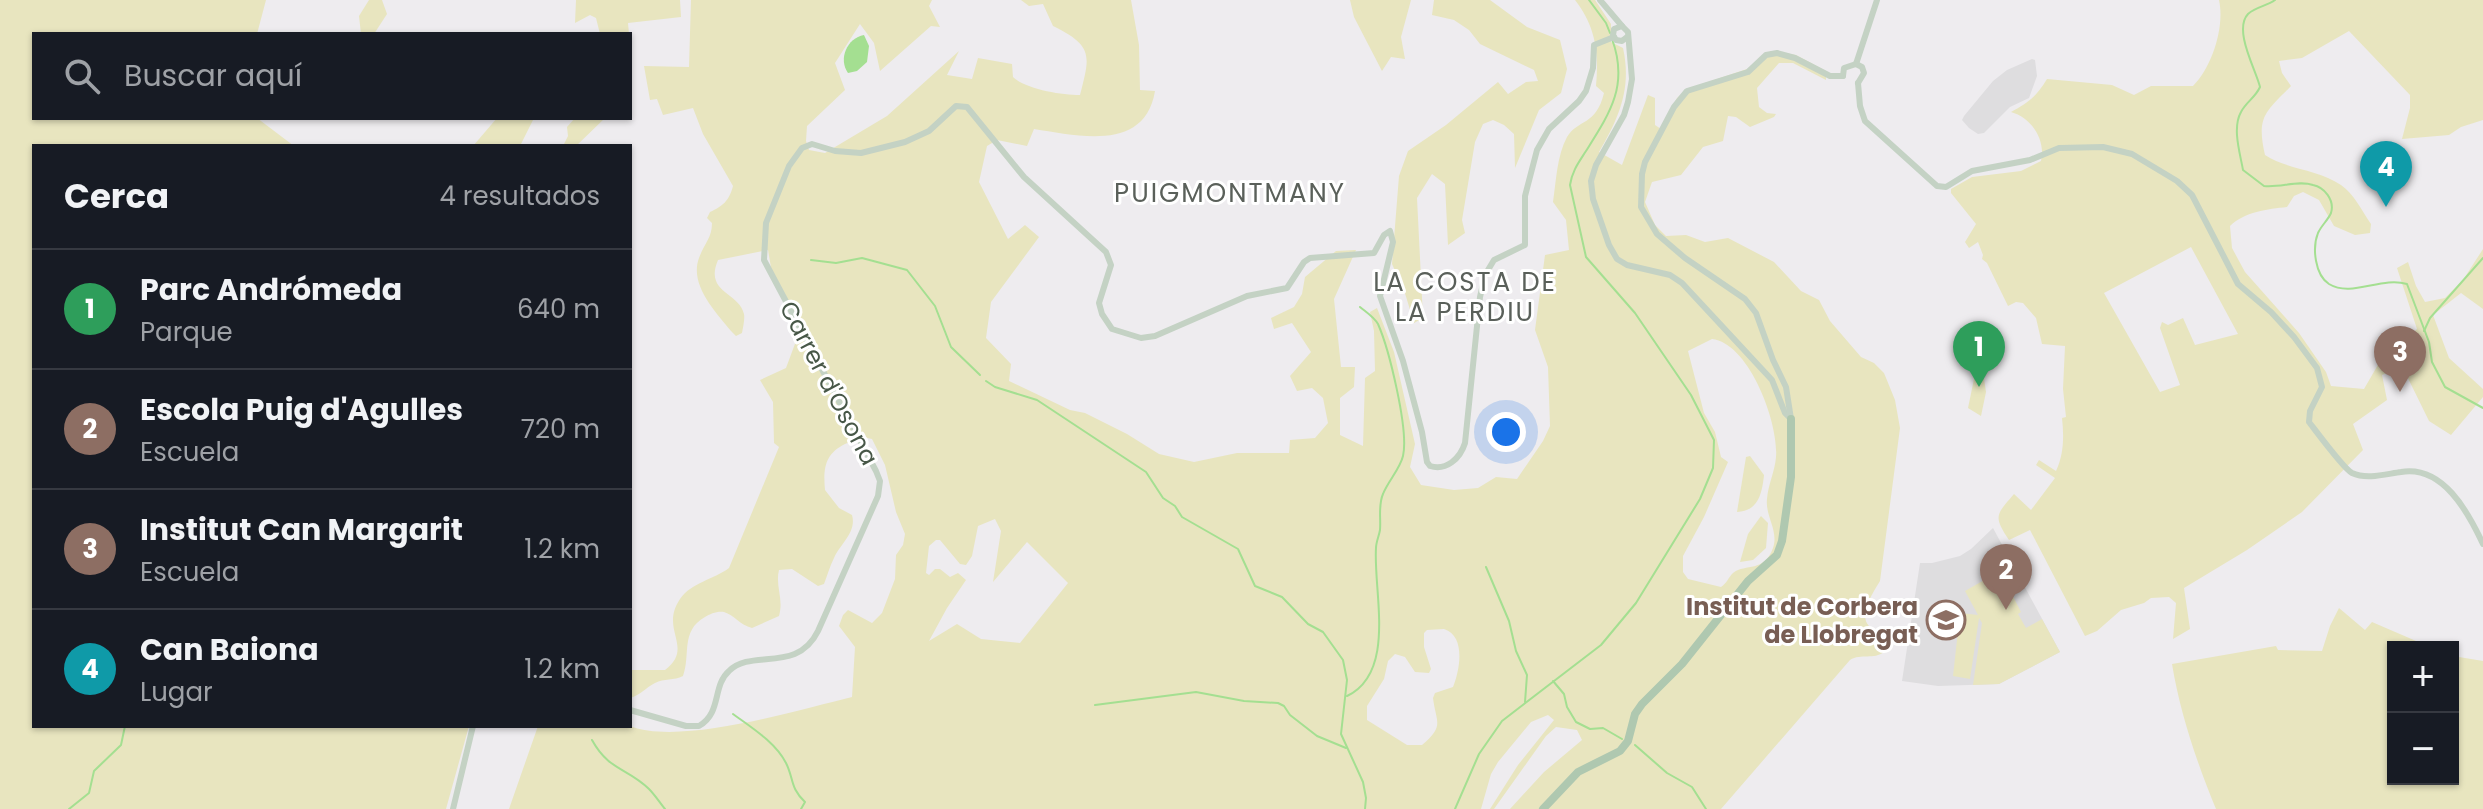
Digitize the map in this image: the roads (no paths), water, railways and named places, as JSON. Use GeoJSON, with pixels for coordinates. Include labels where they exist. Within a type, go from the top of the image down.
{"type":"FeatureCollection","features":[{"type":"Feature","properties":{"kind":"main road"},"geometry":{"type":"LineString","coordinates":[[1543,809],[1574,774],[1620,751],[1628,741],[1635,714],[1642,704],[1682,664],[1748,581],[1777,555],[1782,541],[1791,477],[1791,419]]}},
{"type":"Feature","properties":{"kind":"street"},"geometry":{"type":"LineString","coordinates":[[1600,0],[1613,17],[1618,34],[1628,47],[1632,79],[1624,115],[1602,151],[1591,181],[1593,199],[1609,245],[1624,264],[1670,275],[1682,283],[1772,380],[1782,407],[1791,419]]}},
{"type":"Feature","properties":{"kind":"street"},"geometry":{"type":"LineString","coordinates":[[1856,64],[1877,0]]}},
{"type":"Feature","properties":{"kind":"street","name":"Carrer d'Osona"},"geometry":{"type":"LineString","coordinates":[[632,711],[686,726],[699,726],[713,713],[725,675],[730,670],[807,648],[816,636],[878,496],[880,481],[876,471],[763,256],[766,223],[789,166],[802,148],[812,144],[853,153],[869,151],[920,137],[956,106],[967,107],[1024,177],[1106,252],[1111,265],[1099,303],[1102,314],[1112,329],[1145,338],[1247,296],[1287,288],[1310,258],[1374,253],[1384,235],[1390,231],[1393,242],[1380,296],[1403,361],[1427,462],[1440,468],[1456,459],[1465,443],[1485,275],[1494,260],[1525,245],[1525,196],[1537,150],[1549,129],[1586,91],[1598,43],[1618,34]]}},
{"type":"Feature","properties":{"kind":"street"},"geometry":{"type":"LineString","coordinates":[[1791,419],[1786,387],[1756,313],[1745,299],[1685,258],[1657,234],[1641,207],[1642,174],[1645,162],[1679,98],[1692,89],[1744,74],[1766,55],[1777,53],[1795,58],[1830,76],[1843,76]]}},
{"type":"Feature","properties":{"kind":"street"},"geometry":{"type":"LineString","coordinates":[[1858,83],[1848,83],[1843,76],[1844,68],[1856,64],[1862,67],[1864,73],[1858,83],[1865,121],[1937,186],[1949,186],[1972,171],[2030,160],[2059,148],[2087,146],[2132,154],[2177,181],[2192,195],[2238,284],[2283,324],[2317,368],[2322,387],[2308,416],[2309,422],[2342,464],[2356,475],[2411,471],[2436,479],[2459,502],[2483,544]]}},
{"type":"Feature","properties":{"kind":"street"},"geometry":{"type":"LineString","coordinates":[[453,809],[473,728]]}},
{"type":"Feature","properties":{"kind":"waterway"},"geometry":{"type":"LineString","coordinates":[[1589,0],[1610,33]]}},
{"type":"Feature","properties":{"kind":"waterway"},"geometry":{"type":"LineString","coordinates":[[2275,0],[2248,14],[2244,21],[2244,40],[2260,87],[2238,118],[2243,170],[2264,186],[2307,184],[2325,191],[2332,208],[2318,233],[2315,253],[2324,280],[2347,289],[2397,282],[2407,284],[2429,342],[2432,362],[2445,387],[2483,408]]}},
{"type":"Feature","properties":{"kind":"waterway"},"geometry":{"type":"LineString","coordinates":[[1455,809],[1479,754],[1502,721],[1601,645],[1636,603],[1700,499],[1713,468],[1714,440],[1691,395],[1635,313],[1586,257],[1570,185],[1576,167],[1603,124],[1618,85],[1617,55],[1612,39]]}},
{"type":"Feature","properties":{"kind":"waterway"},"geometry":{"type":"LineString","coordinates":[[811,260],[836,263],[862,258],[907,270],[935,306],[951,347],[980,375]]}},
{"type":"Feature","properties":{"kind":"waterway"},"geometry":{"type":"LineString","coordinates":[[2424,331],[2430,318],[2483,258]]}},
{"type":"Feature","properties":{"kind":"waterway"},"geometry":{"type":"LineString","coordinates":[[1347,696],[1362,685],[1372,669],[1377,650],[1379,607],[1376,548],[1381,503],[1403,456],[1404,444],[1397,390],[1382,336],[1376,321],[1360,307]]}},
{"type":"Feature","properties":{"kind":"waterway"},"geometry":{"type":"LineString","coordinates":[[986,381],[995,387],[1037,400],[1146,472],[1163,498],[1175,506],[1182,517],[1238,549],[1255,586],[1282,597],[1308,624],[1323,632],[1343,660],[1347,680],[1341,734],[1363,782],[1365,809]]}},
{"type":"Feature","properties":{"kind":"waterway"},"geometry":{"type":"LineString","coordinates":[[1486,567],[1527,675],[1525,702]]}},
{"type":"Feature","properties":{"kind":"waterway"},"geometry":{"type":"LineString","coordinates":[[1553,681],[1564,694],[1576,722],[1590,729],[1603,728],[1622,739]]}},
{"type":"Feature","properties":{"kind":"waterway"},"geometry":{"type":"LineString","coordinates":[[1095,705],[1196,692],[1244,701],[1278,703],[1317,736],[1346,748]]}},
{"type":"Feature","properties":{"kind":"waterway"},"geometry":{"type":"LineString","coordinates":[[733,714],[776,748],[805,802],[801,809]]}},
{"type":"Feature","properties":{"kind":"waterway"},"geometry":{"type":"LineString","coordinates":[[69,809],[89,793],[94,771],[121,745],[125,728]]}},
{"type":"Feature","properties":{"kind":"waterway"},"geometry":{"type":"LineString","coordinates":[[592,740],[605,758],[641,782],[665,809]]}},
{"type":"Feature","properties":{"kind":"waterway"},"geometry":{"type":"LineString","coordinates":[[1635,745],[1667,773],[1692,787],[1706,809]]}},
{"type":"Feature","properties":{"kind":"place","name":"Can Baiona"},"geometry":{"type":"Point","coordinates":[2386,207]}},
{"type":"Feature","properties":{"kind":"place","name":"Parc Andrómeda"},"geometry":{"type":"Point","coordinates":[1979,387]}},
{"type":"Feature","properties":{"kind":"place","name":"Institut Can Margarit"},"geometry":{"type":"Point","coordinates":[2400,392]}},
{"type":"Feature","properties":{"kind":"place","name":"Escola Puig d'Agulles"},"geometry":{"type":"Point","coordinates":[2006,610]}},
{"type":"Feature","properties":{"kind":"place","name":"Institut de Corbera de Llobregat"},"geometry":{"type":"Point","coordinates":[1946,620]}},
{"type":"Feature","properties":{"kind":"district","name":"PUIGMONTMANY"},"geometry":{"type":"Point","coordinates":[1230,193]}},
{"type":"Feature","properties":{"kind":"district","name":"LA COSTA DE LA PERDIU"},"geometry":{"type":"Point","coordinates":[1465,297]}}]}
